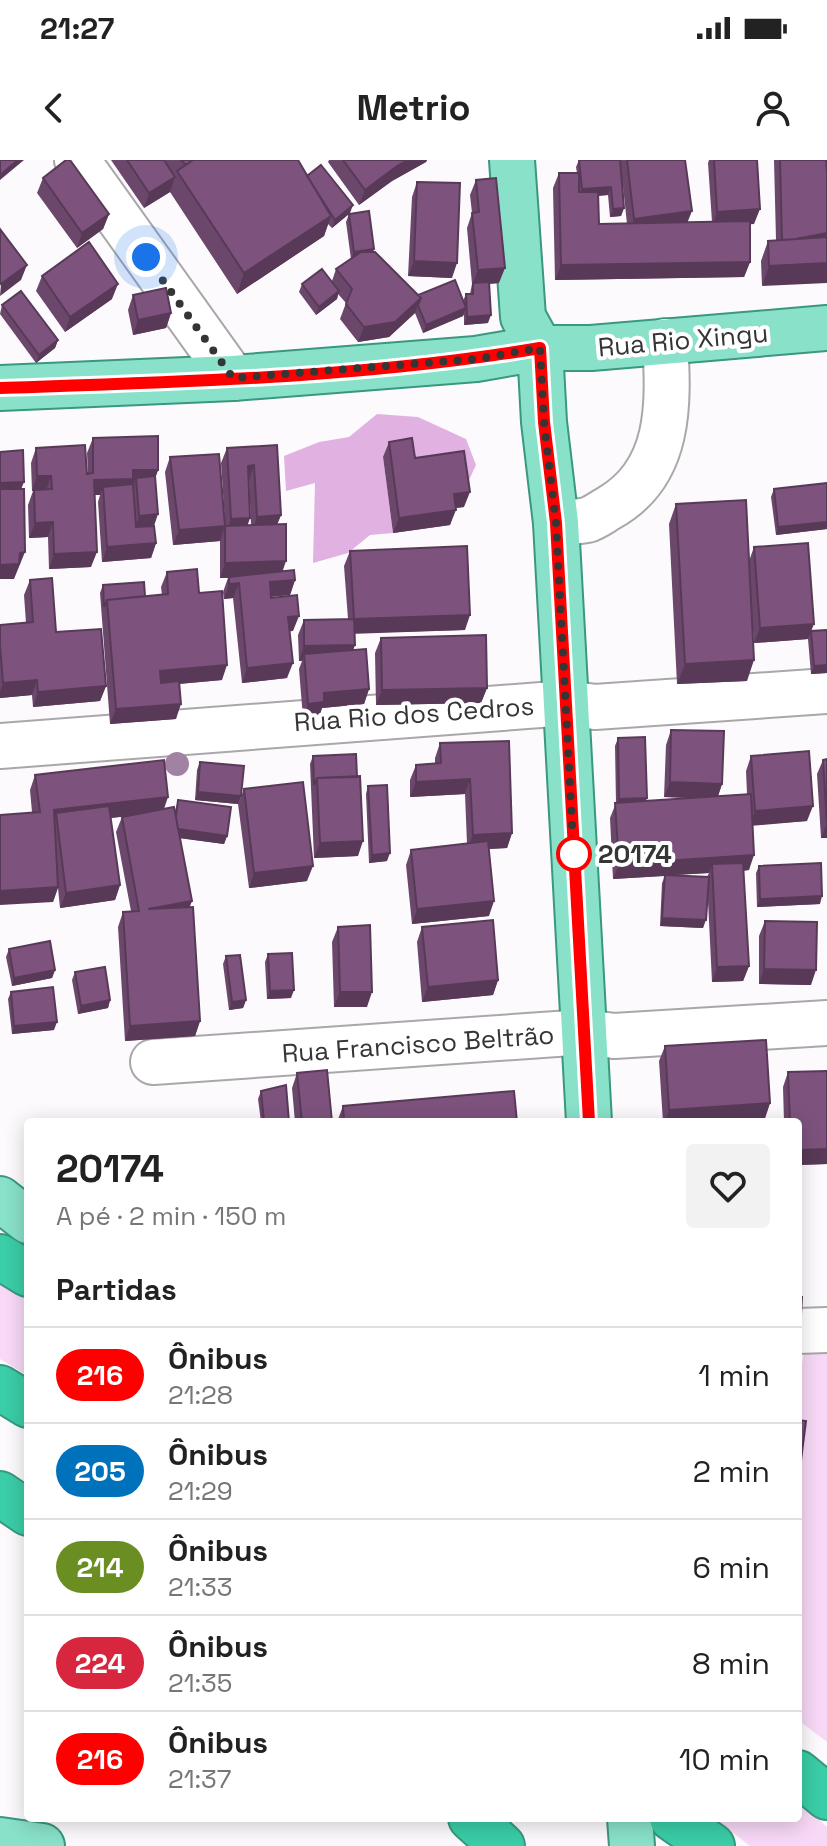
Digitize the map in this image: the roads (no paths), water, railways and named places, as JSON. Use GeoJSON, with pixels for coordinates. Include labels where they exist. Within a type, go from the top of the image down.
{"type":"FeatureCollection","features":[{"type":"Feature","properties":{"kind":"highway"},"geometry":{"type":"LineString","coordinates":[[0,1257],[24,1272]]}},
{"type":"Feature","properties":{"kind":"highway"},"geometry":{"type":"LineString","coordinates":[[0,1388],[24,1403]]}},
{"type":"Feature","properties":{"kind":"highway"},"geometry":{"type":"LineString","coordinates":[[0,1494],[24,1510]]}},
{"type":"Feature","properties":{"kind":"highway"},"geometry":{"type":"LineString","coordinates":[[802,1776],[827,1797]]}},
{"type":"Feature","properties":{"kind":"highway"},"geometry":{"type":"LineString","coordinates":[[475,1822],[502,1846]]}},
{"type":"Feature","properties":{"kind":"highway"},"geometry":{"type":"LineString","coordinates":[[678,1822],[712,1846]]}},
{"type":"Feature","properties":{"kind":"main road"},"geometry":{"type":"LineString","coordinates":[[512,160],[523,317],[540,348],[544,422],[556,523],[589,1118]]}},
{"type":"Feature","properties":{"kind":"main road","name":"Rua Rio Xingu"},"geometry":{"type":"LineString","coordinates":[[0,388],[233,378],[476,359],[540,348],[591,348],[827,328]]}},
{"type":"Feature","properties":{"kind":"main road"},"geometry":{"type":"LineString","coordinates":[[0,1199],[24,1218]]}},
{"type":"Feature","properties":{"kind":"main road"},"geometry":{"type":"LineString","coordinates":[[630,1822],[632,1846]]}},
{"type":"Feature","properties":{"kind":"main road"},"geometry":{"type":"LineString","coordinates":[[0,1840],[42,1846]]}},
{"type":"Feature","properties":{"kind":"street"},"geometry":{"type":"LineString","coordinates":[[77,160],[233,378]]}},
{"type":"Feature","properties":{"kind":"street"},"geometry":{"type":"LineString","coordinates":[[556,523],[588,520],[619,502],[634,489],[651,466],[661,444],[667,412],[665,341]]}},
{"type":"Feature","properties":{"kind":"street","name":"Rua Rio dos Cedros"},"geometry":{"type":"LineString","coordinates":[[0,746],[567,703],[595,707],[827,691]]}},
{"type":"Feature","properties":{"kind":"street","name":"Rua Francisco Beltrão"},"geometry":{"type":"LineString","coordinates":[[153,1062],[585,1032],[614,1036],[827,1023]]}},
{"type":"Feature","properties":{"kind":"street"},"geometry":{"type":"LineString","coordinates":[[802,1331],[827,1330]]}},
{"type":"Feature","properties":{"kind":"place","name":"20174"},"geometry":{"type":"Point","coordinates":[574,854]}}]}
